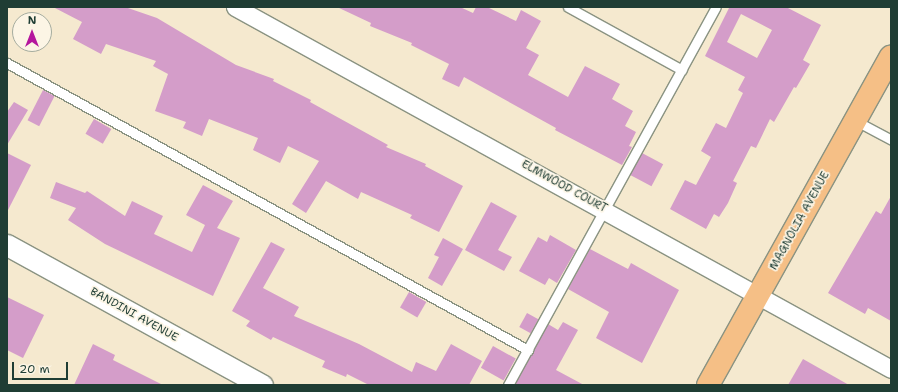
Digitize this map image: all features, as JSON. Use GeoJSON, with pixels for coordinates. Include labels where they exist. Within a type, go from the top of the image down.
{"type":"FeatureCollection","features":[{"type":"Feature","properties":{"kind":"main road","name":"MAGNOLIA AVENUE"},"geometry":{"type":"LineString","coordinates":[[708,385],[891,56]]}},
{"type":"Feature","properties":{"kind":"street","name":"ELMWOOD COURT"},"geometry":{"type":"LineString","coordinates":[[235,7],[606,210],[891,369]]}},
{"type":"Feature","properties":{"kind":"street","name":"BANDINI AVENUE"},"geometry":{"type":"LineString","coordinates":[[7,245],[262,385]]}},
{"type":"Feature","properties":{"kind":"lane"},"geometry":{"type":"LineString","coordinates":[[568,7],[682,70]]}},
{"type":"Feature","properties":{"kind":"lane"},"geometry":{"type":"LineString","coordinates":[[508,385],[606,210],[716,7]]}},
{"type":"Feature","properties":{"kind":"lane"},"geometry":{"type":"LineString","coordinates":[[7,63],[528,350]]}},
{"type":"Feature","properties":{"kind":"lane"},"geometry":{"type":"LineString","coordinates":[[856,121],[891,140]]}},
{"type":"Feature","properties":{"kind":"building"},"geometry":{"type":"Polygon","coordinates":[[[53,7],[125,7],[157,18],[236,65],[274,79],[273,81],[311,100],[310,102],[388,145],[386,147],[426,164],[425,166],[463,186],[439,232],[410,218],[412,215],[361,192],[358,199],[326,181],[306,213],[292,204],[319,161],[288,146],[280,163],[253,150],[258,138],[209,119],[202,136],[183,128],[186,122],[155,111],[168,74],[153,66],[156,61],[106,44],[101,54],[73,39],[82,22],[53,7]]]}},
{"type":"Feature","properties":{"kind":"building"},"geometry":{"type":"Polygon","coordinates":[[[337,7],[460,7],[473,13],[476,7],[487,7],[516,21],[521,10],[541,21],[526,48],[539,55],[528,75],[568,97],[585,66],[620,84],[612,99],[633,111],[625,126],[636,132],[629,146],[632,147],[622,165],[555,130],[556,128],[464,77],[459,87],[442,79],[449,64],[411,45],[412,43],[370,26],[371,23],[337,7]]]}},
{"type":"Feature","properties":{"kind":"building"},"geometry":{"type":"Polygon","coordinates":[[[727,7],[786,7],[821,25],[803,60],[810,64],[796,88],[794,87],[774,122],[770,119],[756,148],[751,146],[733,181],[737,183],[728,203],[719,217],[714,214],[706,229],[670,209],[685,180],[696,185],[711,157],[701,151],[716,123],[726,128],[743,93],[738,90],[745,77],[705,56],[729,8],[727,7]],[[741,14],[727,42],[757,58],[772,30],[741,14]]]}},
{"type":"Feature","properties":{"kind":"building"},"geometry":{"type":"Polygon","coordinates":[[[43,90],[55,96],[39,126],[28,120],[43,90]]]}},
{"type":"Feature","properties":{"kind":"building"},"geometry":{"type":"Polygon","coordinates":[[[14,102],[28,110],[7,145],[7,112],[14,102]]]}},
{"type":"Feature","properties":{"kind":"building"},"geometry":{"type":"Polygon","coordinates":[[[94,119],[111,129],[103,144],[86,134],[94,119]]]}},
{"type":"Feature","properties":{"kind":"building"},"geometry":{"type":"Polygon","coordinates":[[[7,153],[31,165],[7,212],[7,153]]]}},
{"type":"Feature","properties":{"kind":"building"},"geometry":{"type":"Polygon","coordinates":[[[642,153],[663,164],[651,186],[630,175],[642,153]]]}},
{"type":"Feature","properties":{"kind":"building"},"geometry":{"type":"Polygon","coordinates":[[[56,182],[85,193],[87,191],[125,216],[132,201],[163,216],[154,234],[192,252],[205,225],[186,215],[203,185],[233,201],[217,228],[240,238],[213,296],[105,244],[68,220],[76,208],[50,198],[56,182]]]}},
{"type":"Feature","properties":{"kind":"building"},"geometry":{"type":"Polygon","coordinates":[[[891,196],[891,321],[868,308],[865,314],[828,293],[876,211],[881,214],[891,196]]]}},
{"type":"Feature","properties":{"kind":"building"},"geometry":{"type":"Polygon","coordinates":[[[491,202],[517,216],[498,250],[512,257],[504,271],[465,250],[491,202]]]}},
{"type":"Feature","properties":{"kind":"building"},"geometry":{"type":"Polygon","coordinates":[[[550,235],[576,250],[557,283],[549,278],[545,285],[519,271],[538,237],[547,242],[550,235]]]}},
{"type":"Feature","properties":{"kind":"building"},"geometry":{"type":"Polygon","coordinates":[[[443,238],[463,249],[442,286],[428,278],[439,257],[434,255],[443,238]]]}},
{"type":"Feature","properties":{"kind":"building"},"geometry":{"type":"Polygon","coordinates":[[[271,242],[285,249],[263,288],[299,307],[294,316],[359,344],[412,372],[416,362],[436,371],[451,344],[482,361],[469,385],[369,385],[347,374],[346,377],[322,367],[325,361],[273,337],[271,340],[246,326],[250,321],[232,311],[271,242]]]}},
{"type":"Feature","properties":{"kind":"building"},"geometry":{"type":"Polygon","coordinates":[[[590,249],[628,269],[631,263],[679,290],[642,363],[596,338],[609,312],[568,289],[590,249]]]}},
{"type":"Feature","properties":{"kind":"building"},"geometry":{"type":"Polygon","coordinates":[[[409,292],[426,302],[417,318],[400,308],[409,292]]]}},
{"type":"Feature","properties":{"kind":"building"},"geometry":{"type":"Polygon","coordinates":[[[7,297],[44,315],[23,358],[7,350],[7,297]]]}},
{"type":"Feature","properties":{"kind":"building"},"geometry":{"type":"Polygon","coordinates":[[[527,313],[538,319],[531,333],[519,327],[527,313]]]}},
{"type":"Feature","properties":{"kind":"building"},"geometry":{"type":"Polygon","coordinates":[[[563,322],[578,330],[556,370],[584,385],[515,385],[548,324],[558,330],[563,322]]]}},
{"type":"Feature","properties":{"kind":"building"},"geometry":{"type":"Polygon","coordinates":[[[93,344],[115,355],[113,360],[163,385],[74,385],[93,344]]]}},
{"type":"Feature","properties":{"kind":"building"},"geometry":{"type":"Polygon","coordinates":[[[493,346],[516,359],[504,380],[481,368],[493,346]]]}},
{"type":"Feature","properties":{"kind":"building"},"geometry":{"type":"Polygon","coordinates":[[[803,359],[849,385],[788,385],[803,359]]]}}]}
